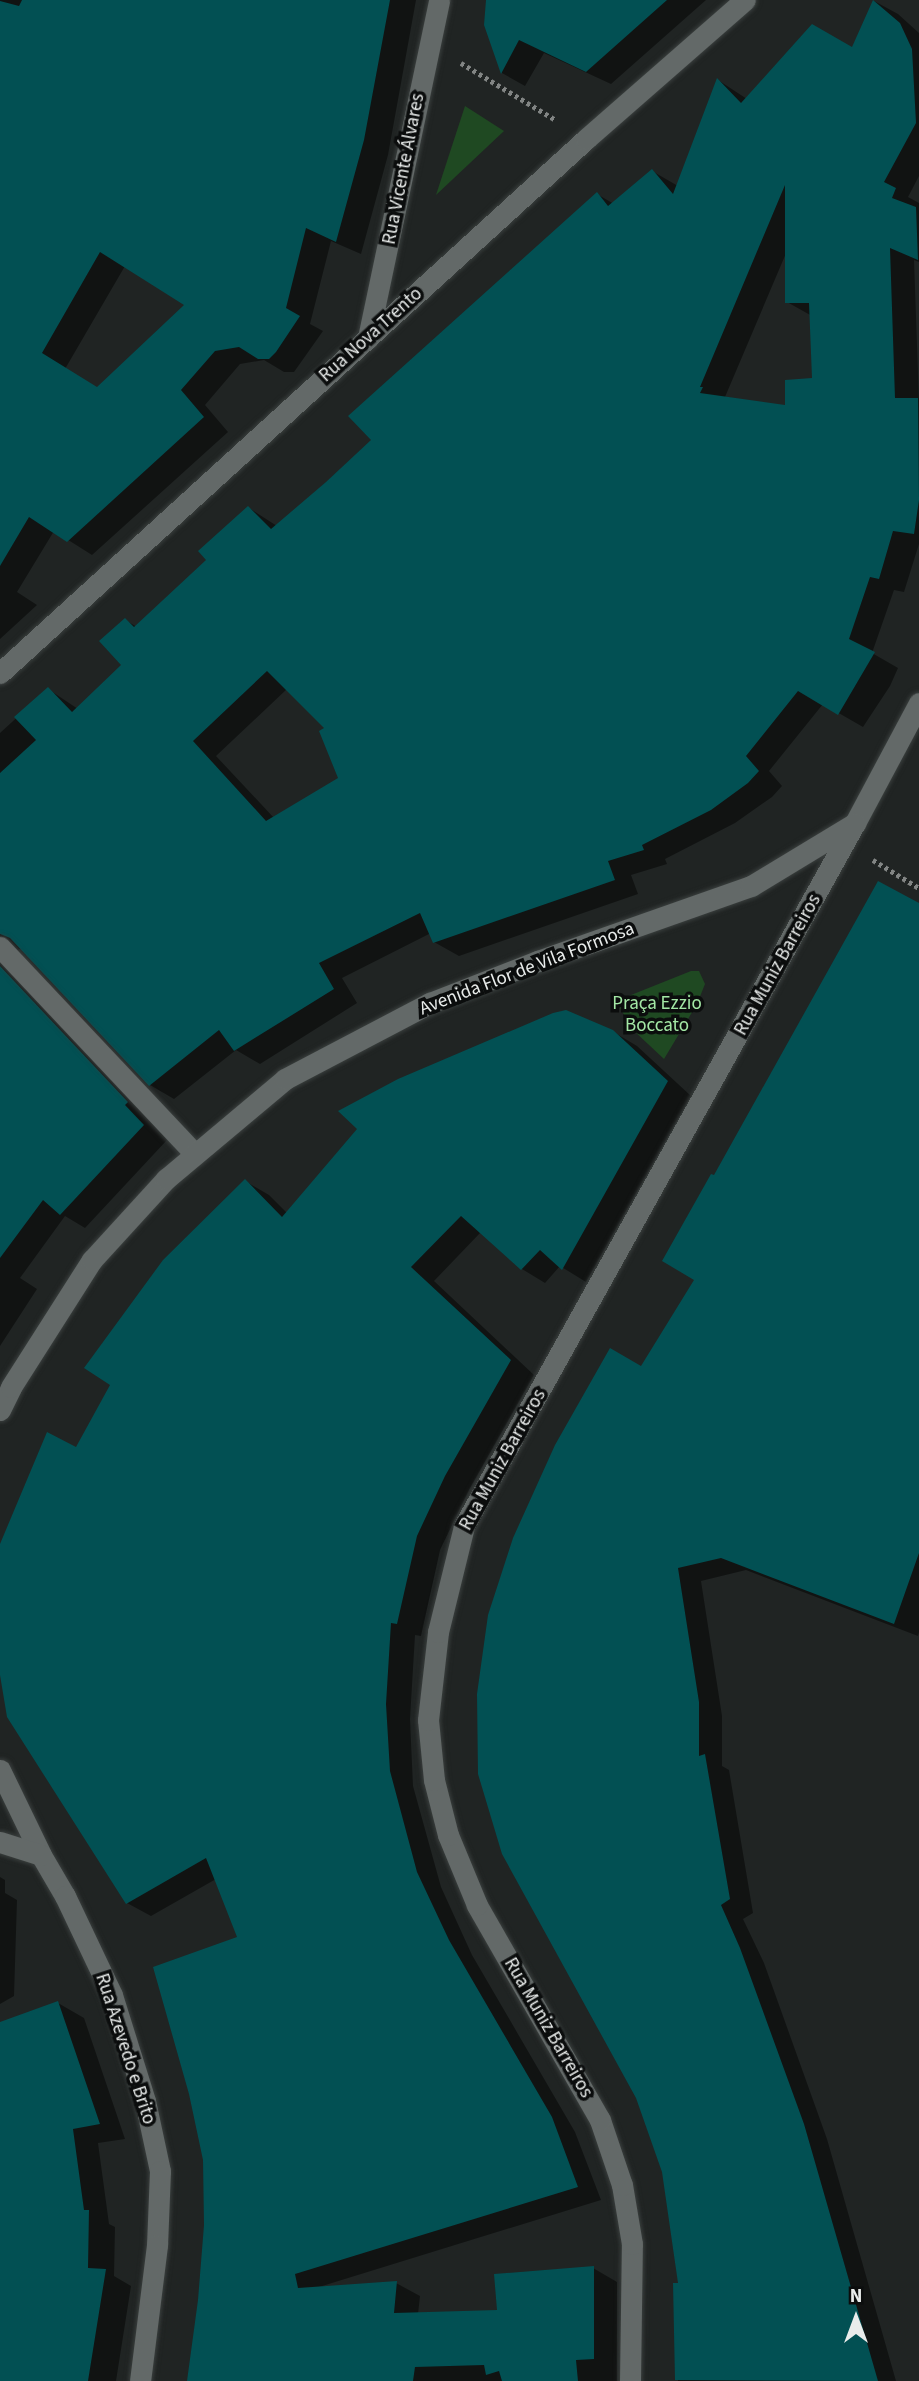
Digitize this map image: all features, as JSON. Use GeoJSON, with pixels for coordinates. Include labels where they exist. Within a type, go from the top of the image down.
{"type":"FeatureCollection","features":[{"type":"Feature","properties":{"kind":"street","name":"Rua Vicente Álvares"},"geometry":{"type":"LineString","coordinates":[[368,338],[439,0]]}},
{"type":"Feature","properties":{"kind":"street","name":"Rua Nova Trento"},"geometry":{"type":"LineString","coordinates":[[0,673],[586,138],[745,0]]}},
{"type":"Feature","properties":{"kind":"street"},"geometry":{"type":"LineString","coordinates":[[850,833],[919,703]]}},
{"type":"Feature","properties":{"kind":"street","name":"Avenida Flor de Vila Formosa"},"geometry":{"type":"LineString","coordinates":[[0,1410],[11,1387],[92,1260],[166,1179],[285,1079],[430,1003],[538,961],[751,886],[850,833]]}},
{"type":"Feature","properties":{"kind":"street","name":"Rua Muniz Barreiros"},"geometry":{"type":"LineString","coordinates":[[630,2381],[632,2244],[622,2185],[600,2120],[477,1905],[448,1835],[436,1791],[428,1720],[438,1632],[464,1526],[850,833]]}},
{"type":"Feature","properties":{"kind":"street"},"geometry":{"type":"LineString","coordinates":[[0,947],[195,1154]]}},
{"type":"Feature","properties":{"kind":"street","name":"Rua Azevedo e Brito"},"geometry":{"type":"LineString","coordinates":[[0,1770],[112,1995],[145,2101],[160,2171],[157,2245],[140,2381]]}},
{"type":"Feature","properties":{"kind":"street"},"geometry":{"type":"LineString","coordinates":[[0,1842],[41,1855]]}},
{"type":"Feature","properties":{"kind":"path"},"geometry":{"type":"LineString","coordinates":[[430,44],[586,138]]}},
{"type":"Feature","properties":{"kind":"path"},"geometry":{"type":"LineString","coordinates":[[850,833],[919,888]]}},
{"type":"Feature","properties":{"kind":"green space"},"geometry":{"type":"Polygon","coordinates":[[[465,106],[504,131],[436,195],[465,106]]]}},
{"type":"Feature","properties":{"kind":"green space","name":"Praça Ezzio Boccato"},"geometry":{"type":"Polygon","coordinates":[[[691,971],[699,971],[705,984],[697,1004],[664,1059],[633,1030],[616,1001],[691,971]]]}},
{"type":"Feature","properties":{"kind":"building"},"geometry":{"type":"Polygon","coordinates":[[[22,0],[390,0],[364,140],[336,242],[306,228],[286,308],[300,316],[276,352],[269,359],[258,359],[239,347],[215,351],[181,390],[204,417],[67,542],[29,517],[0,566],[0,1],[19,6],[22,0]],[[100,252],[42,353],[97,387],[184,305],[100,252]]]}},
{"type":"Feature","properties":{"kind":"building"},"geometry":{"type":"Polygon","coordinates":[[[486,0],[667,0],[586,72],[519,40],[501,74],[484,25],[486,0]]]}},
{"type":"Feature","properties":{"kind":"building"},"geometry":{"type":"Polygon","coordinates":[[[873,0],[900,23],[912,49],[916,123],[884,182],[896,188],[892,198],[916,207],[918,260],[890,248],[895,398],[918,398],[919,500],[914,534],[893,531],[879,579],[870,577],[849,639],[875,652],[838,715],[798,691],[746,756],[759,771],[748,783],[711,810],[642,845],[644,850],[608,861],[615,880],[433,943],[420,913],[319,963],[334,989],[234,1051],[219,1030],[149,1086],[10,938],[0,934],[0,773],[36,740],[14,717],[48,687],[72,712],[121,665],[99,641],[125,618],[134,627],[206,560],[198,551],[248,506],[271,529],[326,482],[371,440],[348,416],[597,192],[608,206],[652,169],[673,194],[717,78],[741,103],[812,24],[852,47],[873,0]],[[785,185],[700,387],[703,387],[700,393],[785,405],[785,380],[812,378],[809,303],[785,303],[785,185]],[[267,671],[193,741],[266,821],[338,778],[319,731],[324,728],[267,671]]]}},
{"type":"Feature","properties":{"kind":"building"},"geometry":{"type":"Polygon","coordinates":[[[878,881],[919,903],[919,1553],[894,1624],[721,1558],[678,1568],[699,1702],[699,1756],[705,1754],[730,1899],[721,1905],[740,1948],[804,2124],[878,2381],[675,2380],[673,2283],[678,2283],[662,2172],[636,2098],[502,1854],[478,1774],[477,1694],[488,1615],[513,1538],[555,1445],[610,1348],[641,1366],[694,1280],[662,1261],[711,1174],[714,1175],[878,881]]]}},
{"type":"Feature","properties":{"kind":"building"},"geometry":{"type":"Polygon","coordinates":[[[0,966],[128,1102],[125,1105],[144,1125],[60,1215],[43,1200],[0,1258],[0,966]]]}},
{"type":"Feature","properties":{"kind":"building"},"geometry":{"type":"Polygon","coordinates":[[[566,1010],[613,1030],[668,1081],[562,1270],[540,1250],[521,1270],[461,1216],[411,1267],[511,1360],[445,1476],[417,1536],[397,1624],[391,1623],[386,1704],[390,1771],[417,1872],[449,1940],[552,2117],[578,2187],[295,2274],[298,2288],[397,2281],[394,2313],[497,2310],[494,2274],[594,2266],[594,2359],[576,2360],[578,2381],[502,2381],[499,2371],[486,2375],[484,2365],[415,2367],[413,2381],[187,2381],[198,2300],[204,2225],[203,2160],[189,2094],[153,1967],[237,1937],[206,1858],[126,1904],[7,1717],[0,1675],[0,1544],[47,1432],[76,1447],[110,1385],[84,1368],[163,1260],[245,1179],[282,1217],[357,1129],[338,1111],[398,1079],[553,1013],[566,1010]]]}},
{"type":"Feature","properties":{"kind":"building"},"geometry":{"type":"Polygon","coordinates":[[[58,2001],[100,2124],[73,2129],[84,2210],[89,2210],[88,2268],[106,2269],[88,2381],[0,2381],[0,2022],[58,2001]]]}}]}
